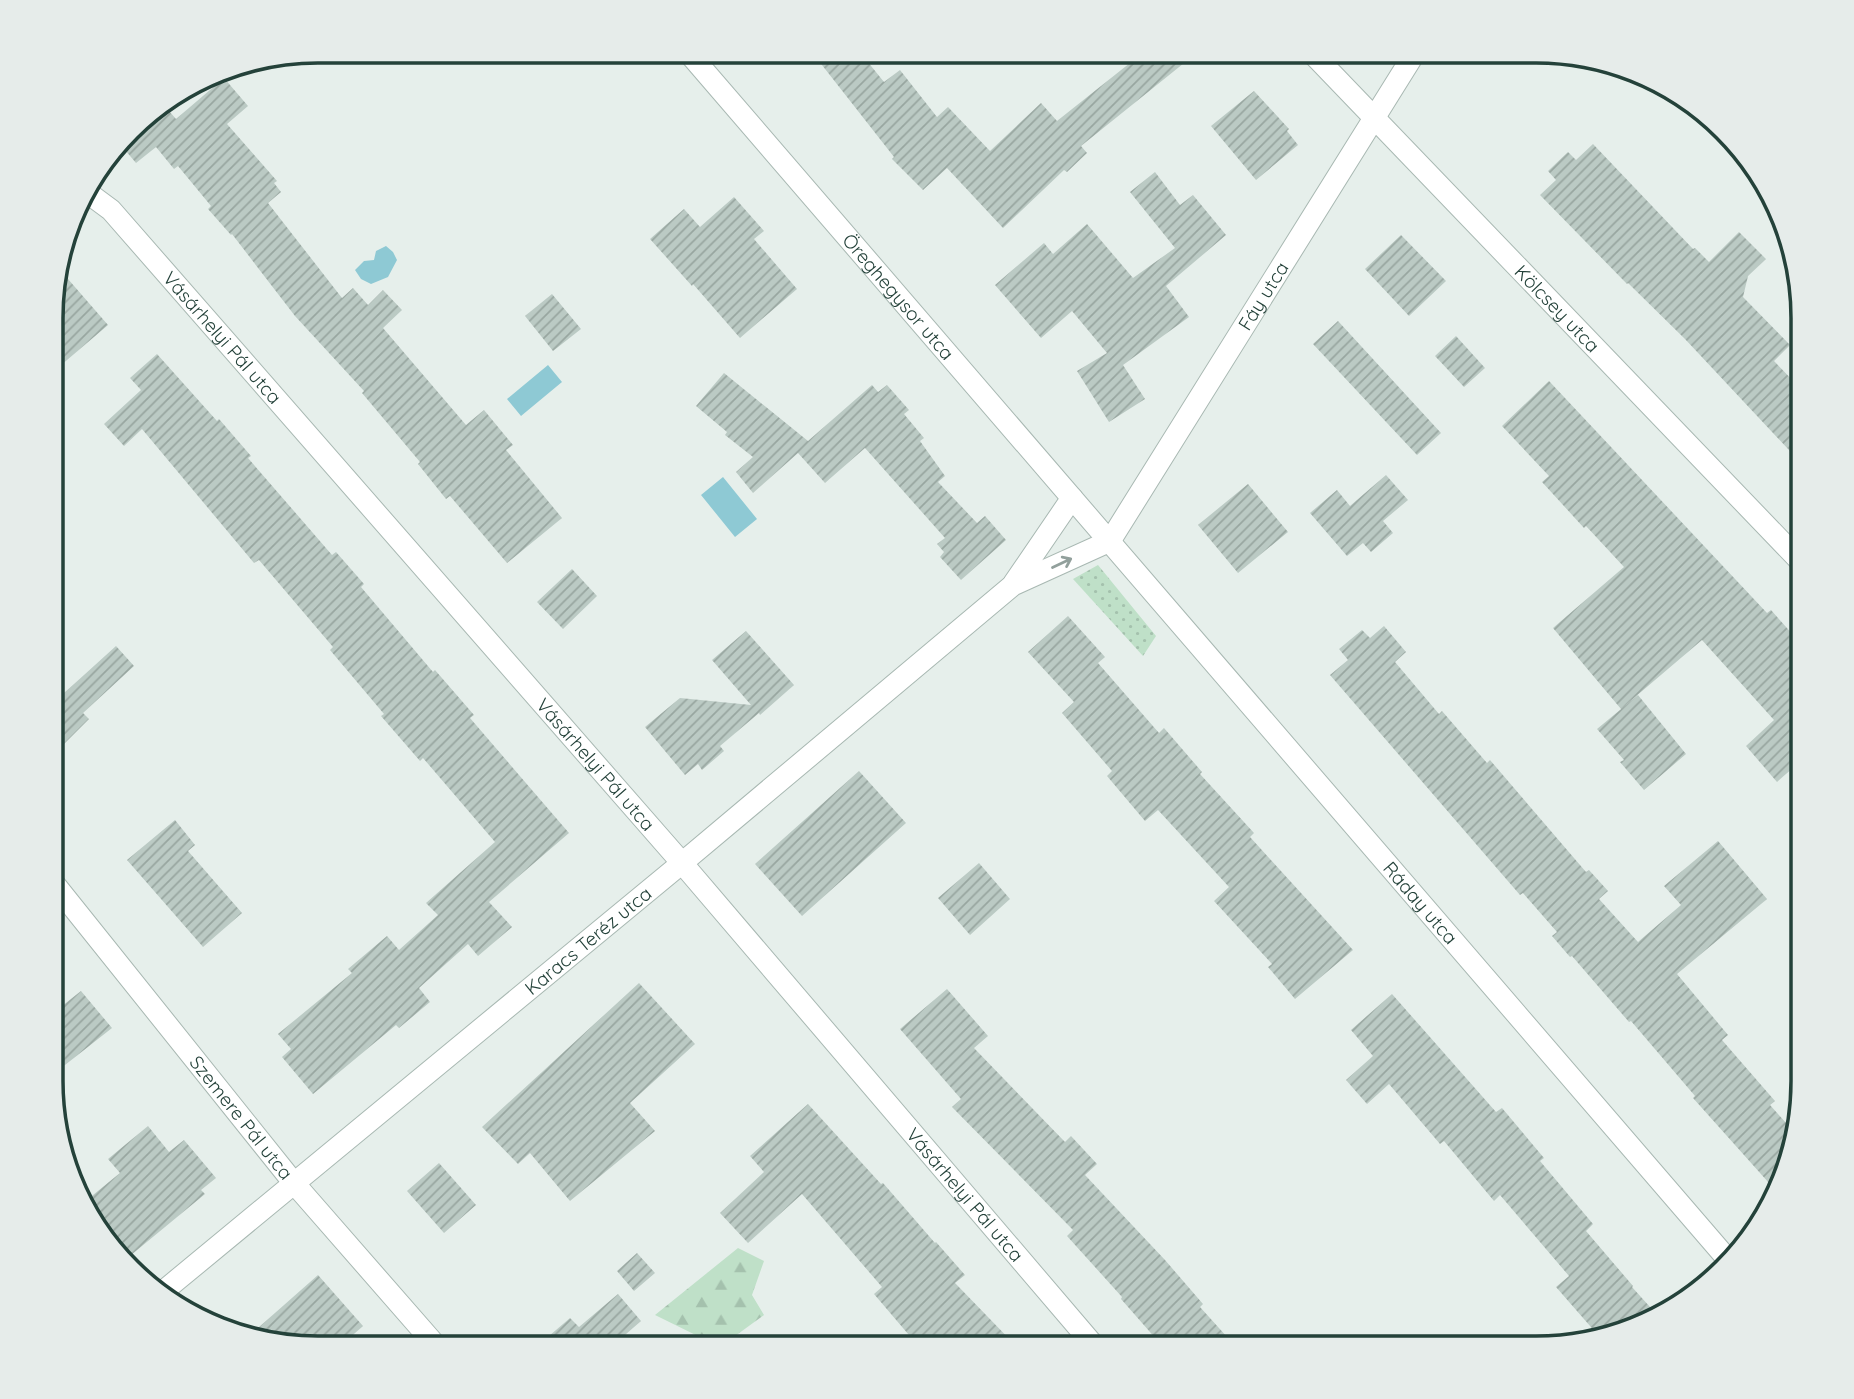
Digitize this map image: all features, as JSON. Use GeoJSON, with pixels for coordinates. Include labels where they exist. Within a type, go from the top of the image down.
{"type":"FeatureCollection","features":[{"type":"Feature","properties":{"kind":"street","name":"Öreghegysor utca"},"geometry":{"type":"LineString","coordinates":[[697,63],[1110,541]]}},
{"type":"Feature","properties":{"kind":"street","name":"Kölcsey utca"},"geometry":{"type":"LineString","coordinates":[[1321,63],[1791,552]]}},
{"type":"Feature","properties":{"kind":"street","name":"Fáy utca"},"geometry":{"type":"LineString","coordinates":[[1110,541],[1408,63]]}},
{"type":"Feature","properties":{"kind":"street","name":"Vásárhelyi Pál utca"},"geometry":{"type":"LineString","coordinates":[[93,197],[111,210],[682,863],[1086,1336]]}},
{"type":"Feature","properties":{"kind":"street","name":"Karacs Teréz utca"},"geometry":{"type":"LineString","coordinates":[[1013,585],[1072,498]]}},
{"type":"Feature","properties":{"kind":"street","name":"Karacs Teréz utca"},"geometry":{"type":"LineString","coordinates":[[168,1287],[682,863],[1013,585],[1110,541]]}},
{"type":"Feature","properties":{"kind":"street","name":"Ráday utca"},"geometry":{"type":"LineString","coordinates":[[1110,541],[1723,1254]]}},
{"type":"Feature","properties":{"kind":"street","name":"Szemere Pál utca"},"geometry":{"type":"LineString","coordinates":[[63,895],[293,1182],[428,1336]]}},
{"type":"Feature","properties":{"kind":"green space"},"geometry":{"type":"Polygon","coordinates":[[[1098,565],[1156,636],[1143,656],[1073,579],[1098,565]]]}},
{"type":"Feature","properties":{"kind":"green space"},"geometry":{"type":"Polygon","coordinates":[[[738,1248],[764,1261],[752,1295],[764,1315],[735,1336],[698,1336],[655,1315],[738,1248]]]}},
{"type":"Feature","properties":{"kind":"water"},"geometry":{"type":"Polygon","coordinates":[[[386,246],[397,260],[388,277],[371,284],[361,279],[355,270],[364,261],[374,260],[376,251],[386,246]]]}},
{"type":"Feature","properties":{"kind":"water"},"geometry":{"type":"Polygon","coordinates":[[[548,365],[562,382],[521,416],[507,399],[548,365]]]}},
{"type":"Feature","properties":{"kind":"water"},"geometry":{"type":"Polygon","coordinates":[[[723,477],[757,519],[735,537],[701,495],[723,477]]]}},
{"type":"Feature","properties":{"kind":"building"},"geometry":{"type":"Polygon","coordinates":[[[820,63],[869,63],[884,82],[900,70],[937,117],[948,107],[990,151],[1041,103],[1057,121],[1130,63],[1184,63],[1081,146],[1087,153],[1067,172],[1064,170],[1003,228],[947,168],[923,190],[892,159],[894,157],[820,63]]]}},
{"type":"Feature","properties":{"kind":"building"},"geometry":{"type":"Polygon","coordinates":[[[226,80],[248,106],[227,124],[277,181],[274,183],[281,192],[268,203],[342,298],[353,288],[368,305],[383,290],[402,310],[383,328],[466,425],[484,410],[513,445],[506,450],[562,518],[507,563],[450,496],[446,499],[418,464],[420,462],[362,393],[364,391],[295,316],[232,234],[208,209],[211,206],[178,166],[174,169],[156,147],[136,163],[126,151],[169,111],[176,119],[218,83],[226,80]]]}},
{"type":"Feature","properties":{"kind":"building"},"geometry":{"type":"Polygon","coordinates":[[[1254,91],[1289,129],[1287,131],[1298,145],[1256,180],[1211,126],[1254,91]]]}},
{"type":"Feature","properties":{"kind":"building"},"geometry":{"type":"Polygon","coordinates":[[[1593,144],[1693,249],[1709,262],[1739,232],[1766,259],[1748,276],[1743,297],[1790,345],[1774,361],[1791,379],[1791,452],[1685,339],[1540,195],[1556,180],[1548,171],[1568,152],[1576,160],[1593,144]]]}},
{"type":"Feature","properties":{"kind":"building"},"geometry":{"type":"Polygon","coordinates":[[[1155,172],[1180,205],[1193,195],[1226,235],[1166,286],[1189,317],[1123,365],[1145,399],[1109,422],[1077,371],[1107,353],[1072,311],[1041,338],[995,285],[1044,243],[1053,254],[1087,224],[1133,278],[1175,248],[1130,192],[1155,172]]]}},
{"type":"Feature","properties":{"kind":"building"},"geometry":{"type":"Polygon","coordinates":[[[734,197],[764,231],[754,239],[797,289],[740,338],[650,239],[684,209],[700,227],[734,197]]]}},
{"type":"Feature","properties":{"kind":"building"},"geometry":{"type":"Polygon","coordinates":[[[1401,235],[1446,281],[1409,316],[1365,269],[1401,235]]]}},
{"type":"Feature","properties":{"kind":"building"},"geometry":{"type":"Polygon","coordinates":[[[68,279],[108,325],[63,363],[63,318],[66,281],[68,279]]]}},
{"type":"Feature","properties":{"kind":"building"},"geometry":{"type":"Polygon","coordinates":[[[552,294],[581,329],[553,351],[525,316],[552,294]]]}},
{"type":"Feature","properties":{"kind":"building"},"geometry":{"type":"Polygon","coordinates":[[[1338,321],[1441,433],[1417,455],[1313,344],[1338,321]]]}},
{"type":"Feature","properties":{"kind":"building"},"geometry":{"type":"Polygon","coordinates":[[[1456,336],[1485,368],[1464,387],[1435,356],[1456,336]]]}},
{"type":"Feature","properties":{"kind":"building"},"geometry":{"type":"Polygon","coordinates":[[[157,354],[217,421],[219,419],[251,456],[248,458],[332,555],[336,552],[364,584],[361,587],[433,672],[435,670],[474,715],[470,718],[569,833],[489,902],[512,927],[478,956],[468,944],[419,988],[430,1002],[399,1028],[396,1025],[313,1094],[282,1057],[291,1049],[278,1034],[352,973],[348,969],[387,936],[399,950],[438,915],[426,903],[495,842],[423,758],[420,761],[381,716],[384,714],[330,650],[333,647],[259,560],[254,563],[142,429],[124,446],[104,424],[141,390],[130,378],[157,354]]]}},
{"type":"Feature","properties":{"kind":"building"},"geometry":{"type":"Polygon","coordinates":[[[724,373],[808,441],[872,385],[878,392],[887,385],[909,410],[904,414],[924,438],[920,441],[945,476],[938,482],[977,523],[985,516],[1006,540],[961,580],[940,557],[944,552],[937,544],[945,538],[865,448],[825,483],[798,453],[753,493],[736,472],[753,457],[725,435],[727,432],[696,406],[724,373]]]}},
{"type":"Feature","properties":{"kind":"building"},"geometry":{"type":"Polygon","coordinates":[[[1549,381],[1767,613],[1771,610],[1791,632],[1791,770],[1777,782],[1746,746],[1774,720],[1702,640],[1621,709],[1553,628],[1624,567],[1542,482],[1549,476],[1502,426],[1549,381]]]}},
{"type":"Feature","properties":{"kind":"building"},"geometry":{"type":"Polygon","coordinates":[[[1386,475],[1408,500],[1383,521],[1393,533],[1371,552],[1363,543],[1347,556],[1310,513],[1337,490],[1350,506],[1386,475]]]}},
{"type":"Feature","properties":{"kind":"building"},"geometry":{"type":"Polygon","coordinates":[[[1248,484],[1288,532],[1238,573],[1198,525],[1248,484]]]}},
{"type":"Feature","properties":{"kind":"building"},"geometry":{"type":"Polygon","coordinates":[[[572,569],[597,596],[563,629],[537,602],[572,569]]]}},
{"type":"Feature","properties":{"kind":"building"},"geometry":{"type":"Polygon","coordinates":[[[1068,616],[1105,657],[1098,663],[1159,733],[1164,728],[1202,772],[1200,774],[1254,833],[1250,837],[1353,950],[1295,999],[1268,967],[1272,964],[1214,901],[1229,887],[1158,810],[1145,821],[1107,776],[1112,771],[1062,713],[1074,702],[1028,652],[1068,616]]]}},
{"type":"Feature","properties":{"kind":"building"},"geometry":{"type":"Polygon","coordinates":[[[1384,626],[1406,652],[1395,662],[1439,714],[1442,711],[1487,763],[1490,760],[1586,872],[1589,870],[1608,891],[1599,899],[1638,942],[1681,905],[1664,886],[1718,841],[1767,899],[1677,974],[1728,1035],[1722,1040],[1775,1101],[1770,1105],[1787,1124],[1770,1184],[1693,1098],[1695,1096],[1631,1021],[1629,1022],[1552,936],[1557,932],[1523,893],[1520,895],[1330,675],[1348,660],[1339,649],[1362,630],[1370,638],[1384,626]]]}},
{"type":"Feature","properties":{"kind":"building"},"geometry":{"type":"Polygon","coordinates":[[[746,631],[794,685],[720,746],[724,751],[702,770],[698,764],[685,775],[645,727],[680,698],[751,705],[712,660],[746,631]]]}},
{"type":"Feature","properties":{"kind":"building"},"geometry":{"type":"Polygon","coordinates":[[[116,646],[134,666],[83,713],[89,719],[63,745],[63,694],[116,646]]]}},
{"type":"Feature","properties":{"kind":"building"},"geometry":{"type":"Polygon","coordinates":[[[1638,695],[1686,754],[1644,790],[1620,762],[1624,760],[1597,729],[1638,695]]]}},
{"type":"Feature","properties":{"kind":"building"},"geometry":{"type":"Polygon","coordinates":[[[859,771],[906,823],[802,916],[755,864],[859,771]]]}},
{"type":"Feature","properties":{"kind":"building"},"geometry":{"type":"Polygon","coordinates":[[[175,820],[195,845],[188,851],[242,913],[203,947],[127,860],[175,820]]]}},
{"type":"Feature","properties":{"kind":"building"},"geometry":{"type":"Polygon","coordinates":[[[979,863],[1010,899],[970,935],[938,898],[979,863]]]}},
{"type":"Feature","properties":{"kind":"building"},"geometry":{"type":"Polygon","coordinates":[[[639,983],[695,1044],[630,1103],[655,1131],[570,1201],[530,1153],[518,1164],[482,1127],[639,983]]]}},
{"type":"Feature","properties":{"kind":"building"},"geometry":{"type":"Polygon","coordinates":[[[947,989],[988,1036],[974,1048],[1065,1142],[1071,1136],[1097,1164],[1085,1175],[1165,1260],[1203,1304],[1200,1307],[1226,1336],[1153,1336],[1067,1236],[1073,1230],[952,1107],[961,1099],[900,1029],[947,989]]]}},
{"type":"Feature","properties":{"kind":"building"},"geometry":{"type":"Polygon","coordinates":[[[81,991],[112,1028],[63,1067],[63,1005],[81,991]]]}},
{"type":"Feature","properties":{"kind":"building"},"geometry":{"type":"Polygon","coordinates":[[[1392,994],[1496,1112],[1502,1108],[1544,1158],[1540,1161],[1593,1224],[1586,1231],[1652,1309],[1593,1329],[1556,1287],[1569,1276],[1500,1195],[1494,1201],[1444,1141],[1440,1144],[1389,1084],[1367,1104],[1346,1080],[1373,1056],[1351,1030],[1392,994]]]}},
{"type":"Feature","properties":{"kind":"building"},"geometry":{"type":"Polygon","coordinates":[[[808,1104],[965,1275],[955,1283],[1006,1336],[910,1336],[874,1294],[882,1287],[802,1194],[748,1243],[720,1213],[764,1172],[750,1156],[808,1104]]]}},
{"type":"Feature","properties":{"kind":"building"},"geometry":{"type":"Polygon","coordinates":[[[148,1126],[169,1152],[184,1140],[216,1178],[201,1190],[205,1194],[132,1255],[106,1223],[91,1197],[120,1173],[108,1159],[148,1126]]]}},
{"type":"Feature","properties":{"kind":"building"},"geometry":{"type":"Polygon","coordinates":[[[439,1163],[476,1205],[444,1233],[407,1191],[439,1163]]]}},
{"type":"Feature","properties":{"kind":"building"},"geometry":{"type":"Polygon","coordinates":[[[637,1253],[655,1273],[634,1291],[617,1271],[637,1253]]]}},
{"type":"Feature","properties":{"kind":"building"},"geometry":{"type":"Polygon","coordinates":[[[318,1275],[363,1326],[352,1336],[284,1334],[258,1328],[318,1275]]]}},
{"type":"Feature","properties":{"kind":"building"},"geometry":{"type":"Polygon","coordinates":[[[618,1294],[641,1321],[624,1336],[549,1336],[570,1318],[579,1327],[618,1294]]]}}]}
